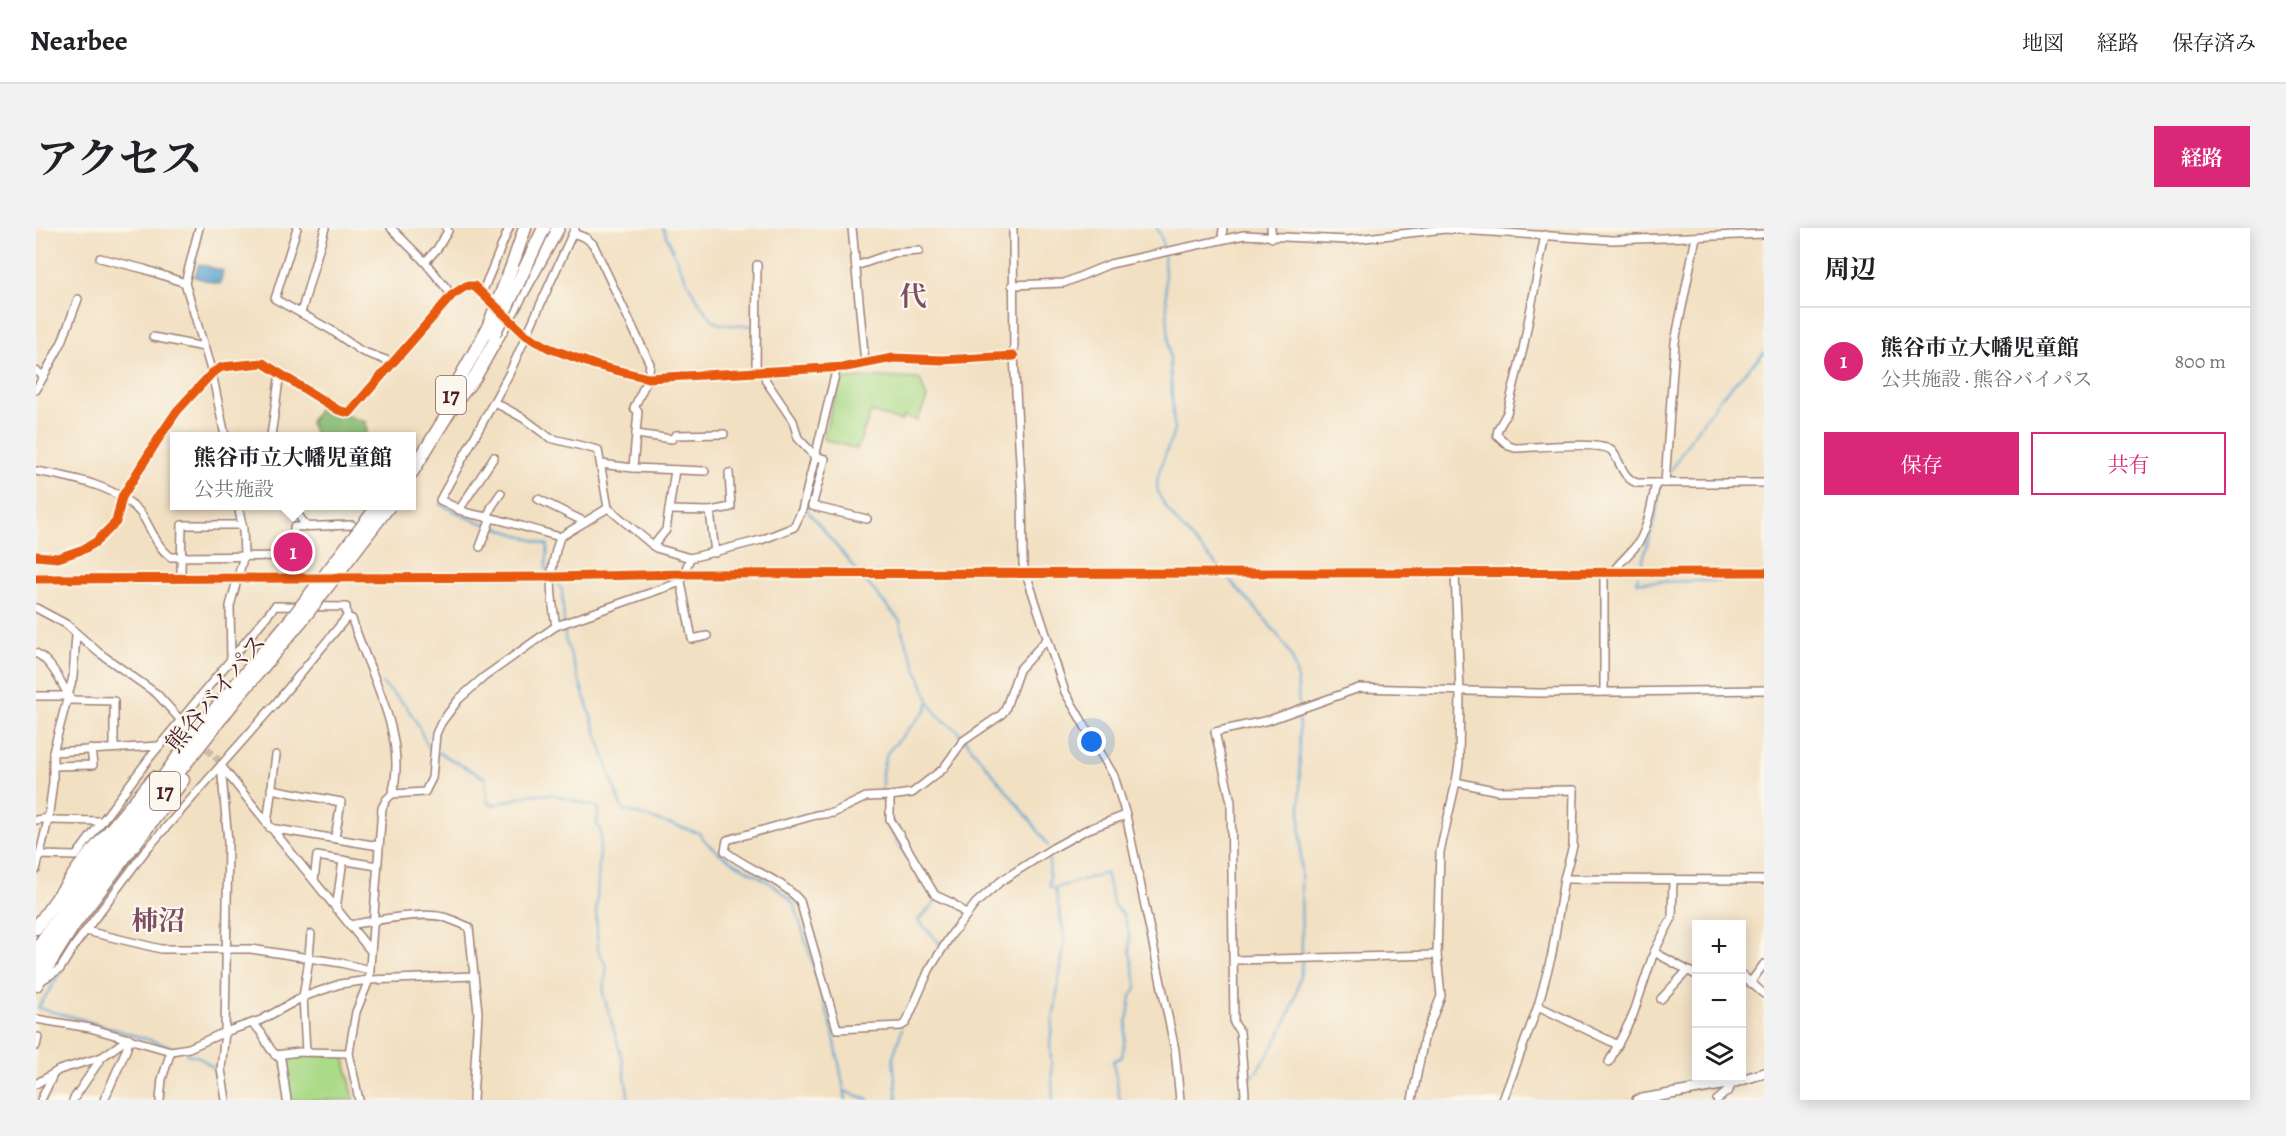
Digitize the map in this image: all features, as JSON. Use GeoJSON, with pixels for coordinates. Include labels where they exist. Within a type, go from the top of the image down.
{"type":"FeatureCollection","features":[{"type":"Feature","properties":{"kind":"highway","name":"17"},"geometry":{"type":"LineString","coordinates":[[490,332],[525,228]]}},
{"type":"Feature","properties":{"kind":"highway","name":"17"},"geometry":{"type":"LineString","coordinates":[[416,451],[490,332],[535,228]]}},
{"type":"Feature","properties":{"kind":"highway","name":"17"},"geometry":{"type":"LineString","coordinates":[[416,464],[456,400],[544,228]]}},
{"type":"Feature","properties":{"kind":"highway","name":"17"},"geometry":{"type":"LineString","coordinates":[[456,400],[475,377],[558,228]]}},
{"type":"Feature","properties":{"kind":"highway","name":"熊谷バイパス"},"geometry":{"type":"LineString","coordinates":[[36,967],[94,880],[297,619],[375,510]]}},
{"type":"Feature","properties":{"kind":"highway","name":"熊谷バイパス"},"geometry":{"type":"LineString","coordinates":[[36,950],[82,882],[160,782],[187,727],[297,619],[386,510]]}},
{"type":"Feature","properties":{"kind":"highway","name":"17"},"geometry":{"type":"LineString","coordinates":[[36,985],[73,926],[201,755],[236,699]]}},
{"type":"Feature","properties":{"kind":"highway","name":"17"},"geometry":{"type":"LineString","coordinates":[[36,928],[80,866],[141,792],[187,727]]}},
{"type":"Feature","properties":{"kind":"street"},"geometry":{"type":"LineString","coordinates":[[199,228],[185,283],[212,373],[224,432]]}},
{"type":"Feature","properties":{"kind":"street"},"geometry":{"type":"LineString","coordinates":[[297,228],[275,299],[331,330],[361,351],[394,363]]}},
{"type":"Feature","properties":{"kind":"street"},"geometry":{"type":"LineString","coordinates":[[301,314],[325,228]]}},
{"type":"Feature","properties":{"kind":"street"},"geometry":{"type":"LineString","coordinates":[[391,228],[425,262],[452,295]]}},
{"type":"Feature","properties":{"kind":"street"},"geometry":{"type":"LineString","coordinates":[[425,262],[440,244],[448,231],[446,228]]}},
{"type":"Feature","properties":{"kind":"street"},"geometry":{"type":"LineString","coordinates":[[36,556],[58,558],[68,556],[96,542],[116,522],[122,497],[177,411],[212,373],[222,367],[263,363],[338,410],[349,413],[452,295],[466,286],[474,286],[484,296],[509,228]]}},
{"type":"Feature","properties":{"kind":"street"},"geometry":{"type":"LineString","coordinates":[[852,228],[865,363]]}},
{"type":"Feature","properties":{"kind":"street"},"geometry":{"type":"LineString","coordinates":[[1012,228],[1014,356],[1022,496],[1023,564],[1065,692],[1114,776],[1126,815],[1175,1050],[1180,1100]]}},
{"type":"Feature","properties":{"kind":"street"},"geometry":{"type":"LineString","coordinates":[[1222,239],[1223,228]]}},
{"type":"Feature","properties":{"kind":"street"},"geometry":{"type":"LineString","coordinates":[[1271,228],[1272,238]]}},
{"type":"Feature","properties":{"kind":"street"},"geometry":{"type":"LineString","coordinates":[[560,537],[459,510],[440,500],[495,402],[574,230],[593,244],[650,364],[648,378],[634,408],[638,411],[633,468]]}},
{"type":"Feature","properties":{"kind":"street"},"geometry":{"type":"LineString","coordinates":[[1012,285],[1064,283],[1110,264],[1245,235],[1347,240],[1445,230],[1612,240],[1764,234]]}},
{"type":"Feature","properties":{"kind":"street"},"geometry":{"type":"LineString","coordinates":[[1545,235],[1523,349],[1507,413],[1497,435],[1509,446],[1515,448],[1563,445],[1604,446],[1611,450],[1629,480],[1637,483],[1764,483]]}},
{"type":"Feature","properties":{"kind":"street"},"geometry":{"type":"LineString","coordinates":[[1665,483],[1675,342],[1696,237]]}},
{"type":"Feature","properties":{"kind":"street"},"geometry":{"type":"LineString","coordinates":[[856,266],[893,253],[919,251]]}},
{"type":"Feature","properties":{"kind":"street"},"geometry":{"type":"LineString","coordinates":[[100,258],[144,269],[185,283]]}},
{"type":"Feature","properties":{"kind":"street"},"geometry":{"type":"LineString","coordinates":[[757,265],[759,372],[793,421],[798,438],[816,457],[825,459],[812,506],[867,519]]}},
{"type":"Feature","properties":{"kind":"street"},"geometry":{"type":"LineString","coordinates":[[36,390],[62,342],[78,298]]}},
{"type":"Feature","properties":{"kind":"street"},"geometry":{"type":"LineString","coordinates":[[517,327],[549,348],[595,365],[648,378],[837,367],[893,358],[942,360],[1014,356]]}},
{"type":"Feature","properties":{"kind":"street"},"geometry":{"type":"LineString","coordinates":[[153,337],[204,346]]}},
{"type":"Feature","properties":{"kind":"street"},"geometry":{"type":"LineString","coordinates":[[495,402],[523,418],[550,438],[598,450],[608,508],[653,546],[690,558],[771,537],[794,527],[802,510],[837,367]]}},
{"type":"Feature","properties":{"kind":"street"},"geometry":{"type":"LineString","coordinates":[[36,371],[44,376]]}},
{"type":"Feature","properties":{"kind":"street"},"geometry":{"type":"LineString","coordinates":[[272,432],[280,373]]}},
{"type":"Feature","properties":{"kind":"street"},"geometry":{"type":"LineString","coordinates":[[636,434],[672,439],[676,435],[724,434]]}},
{"type":"Feature","properties":{"kind":"street"},"geometry":{"type":"LineString","coordinates":[[459,510],[494,457]]}},
{"type":"Feature","properties":{"kind":"street"},"geometry":{"type":"LineString","coordinates":[[600,464],[705,471]]}},
{"type":"Feature","properties":{"kind":"street"},"geometry":{"type":"LineString","coordinates":[[653,546],[666,530],[675,470]]}},
{"type":"Feature","properties":{"kind":"street"},"geometry":{"type":"LineString","coordinates":[[36,471],[76,478],[122,497],[140,513],[164,552],[171,556],[293,556],[294,526],[352,525]]}},
{"type":"Feature","properties":{"kind":"street"},"geometry":{"type":"LineString","coordinates":[[669,510],[710,511],[731,507],[729,473]]}},
{"type":"Feature","properties":{"kind":"street"},"geometry":{"type":"LineString","coordinates":[[1604,690],[1608,573],[1640,541],[1651,511],[1656,483]]}},
{"type":"Feature","properties":{"kind":"street"},"geometry":{"type":"LineString","coordinates":[[480,547],[492,506],[501,493]]}},
{"type":"Feature","properties":{"kind":"street"},"geometry":{"type":"LineString","coordinates":[[538,499],[585,522]]}},
{"type":"Feature","properties":{"kind":"street"},"geometry":{"type":"LineString","coordinates":[[558,625],[551,574],[560,537],[608,508]]}},
{"type":"Feature","properties":{"kind":"street"},"geometry":{"type":"LineString","coordinates":[[231,660],[230,606],[244,555],[239,510]]}},
{"type":"Feature","properties":{"kind":"street"},"geometry":{"type":"LineString","coordinates":[[295,510],[306,526]]}},
{"type":"Feature","properties":{"kind":"street"},"geometry":{"type":"LineString","coordinates":[[710,511],[715,553]]}},
{"type":"Feature","properties":{"kind":"street"},"geometry":{"type":"LineString","coordinates":[[181,571],[182,525],[242,525]]}},
{"type":"Feature","properties":{"kind":"street"},"geometry":{"type":"LineString","coordinates":[[690,558],[682,578],[692,639],[707,636]]}},
{"type":"Feature","properties":{"kind":"street"},"geometry":{"type":"LineString","coordinates":[[36,579],[237,579],[551,574],[682,578],[1028,574],[1764,572]]}},
{"type":"Feature","properties":{"kind":"street"},"geometry":{"type":"LineString","coordinates":[[1412,1100],[1424,1039],[1441,996],[1437,955],[1440,852],[1459,763],[1460,691],[1455,574]]}},
{"type":"Feature","properties":{"kind":"street"},"geometry":{"type":"LineString","coordinates":[[392,794],[425,792],[432,778],[436,734],[441,723],[459,699],[484,676],[558,625],[682,578]]}},
{"type":"Feature","properties":{"kind":"street"},"geometry":{"type":"LineString","coordinates":[[36,985],[60,969],[146,850],[347,617],[346,608],[275,606],[231,660],[187,727],[159,746],[76,856],[37,860],[48,819],[53,782],[53,752],[73,677],[76,635]]}},
{"type":"Feature","properties":{"kind":"street"},"geometry":{"type":"LineString","coordinates":[[36,608],[66,624],[76,635],[157,694],[187,727]]}},
{"type":"Feature","properties":{"kind":"street"},"geometry":{"type":"LineString","coordinates":[[347,617],[352,618],[385,706],[394,746],[396,768],[392,794],[382,808],[369,980],[356,1012],[349,1053],[359,1100]]}},
{"type":"Feature","properties":{"kind":"street"},"geometry":{"type":"LineString","coordinates":[[1047,639],[1019,670],[1005,710],[965,740],[943,769],[912,793],[866,796],[833,813],[816,815],[727,840],[725,851],[737,861],[791,891],[800,901],[837,1029],[903,1024],[929,970],[966,914],[976,903],[1001,881],[1053,849],[1086,830],[1126,815]]}},
{"type":"Feature","properties":{"kind":"street"},"geometry":{"type":"LineString","coordinates":[[36,653],[44,657],[68,698]]}},
{"type":"Feature","properties":{"kind":"street"},"geometry":{"type":"LineString","coordinates":[[1244,1100],[1240,1032],[1234,1023],[1231,802],[1215,732],[1269,720],[1359,688],[1539,693],[1604,690],[1764,690]]}},
{"type":"Feature","properties":{"kind":"street"},"geometry":{"type":"LineString","coordinates":[[36,696],[114,701],[114,748]]}},
{"type":"Feature","properties":{"kind":"street"},"geometry":{"type":"LineString","coordinates":[[53,752],[159,746]]}},
{"type":"Feature","properties":{"kind":"street"},"geometry":{"type":"LineString","coordinates":[[53,766],[93,765],[91,749]]}},
{"type":"Feature","properties":{"kind":"street"},"geometry":{"type":"LineString","coordinates":[[268,826],[276,755]]}},
{"type":"Feature","properties":{"kind":"street"},"geometry":{"type":"LineString","coordinates":[[221,765],[370,950]]}},
{"type":"Feature","properties":{"kind":"street"},"geometry":{"type":"LineString","coordinates":[[221,765],[228,841],[225,1032],[221,1069],[226,1100]]}},
{"type":"Feature","properties":{"kind":"street"},"geometry":{"type":"LineString","coordinates":[[1456,782],[1498,791],[1574,790],[1573,846],[1564,879],[1552,954],[1538,1006],[1503,1100]]}},
{"type":"Feature","properties":{"kind":"street"},"geometry":{"type":"LineString","coordinates":[[271,789],[341,802],[335,838]]}},
{"type":"Feature","properties":{"kind":"street"},"geometry":{"type":"LineString","coordinates":[[889,796],[890,819],[935,895],[952,903],[966,914]]}},
{"type":"Feature","properties":{"kind":"street"},"geometry":{"type":"LineString","coordinates":[[36,820],[102,822]]}},
{"type":"Feature","properties":{"kind":"street"},"geometry":{"type":"LineString","coordinates":[[268,826],[379,846]]}},
{"type":"Feature","properties":{"kind":"street"},"geometry":{"type":"LineString","coordinates":[[314,880],[317,856],[377,866]]}},
{"type":"Feature","properties":{"kind":"street"},"geometry":{"type":"LineString","coordinates":[[336,909],[343,860]]}},
{"type":"Feature","properties":{"kind":"street"},"geometry":{"type":"LineString","coordinates":[[1564,879],[1764,880]]}},
{"type":"Feature","properties":{"kind":"street"},"geometry":{"type":"LineString","coordinates":[[1609,1062],[1633,1015],[1654,952],[1672,918],[1673,880]]}},
{"type":"Feature","properties":{"kind":"street"},"geometry":{"type":"LineString","coordinates":[[350,925],[429,915],[442,916],[469,927],[478,1012],[472,1100]]}},
{"type":"Feature","properties":{"kind":"street"},"geometry":{"type":"LineString","coordinates":[[86,931],[161,949],[188,951],[225,948],[251,949],[341,963],[369,970]]}},
{"type":"Feature","properties":{"kind":"street"},"geometry":{"type":"LineString","coordinates":[[306,1052],[303,997],[310,934]]}},
{"type":"Feature","properties":{"kind":"street"},"geometry":{"type":"LineString","coordinates":[[1654,952],[1694,974]]}},
{"type":"Feature","properties":{"kind":"street"},"geometry":{"type":"LineString","coordinates":[[1234,960],[1437,955]]}},
{"type":"Feature","properties":{"kind":"street"},"geometry":{"type":"LineString","coordinates":[[1750,983],[1764,964]]}},
{"type":"Feature","properties":{"kind":"street"},"geometry":{"type":"LineString","coordinates":[[1661,999],[1687,970]]}},
{"type":"Feature","properties":{"kind":"street"},"geometry":{"type":"LineString","coordinates":[[36,1019],[90,1028],[171,1051],[189,1048],[252,1023],[303,997],[340,984],[369,980],[474,976]]}},
{"type":"Feature","properties":{"kind":"street"},"geometry":{"type":"LineString","coordinates":[[1746,979],[1764,994]]}},
{"type":"Feature","properties":{"kind":"street"},"geometry":{"type":"LineString","coordinates":[[1538,1006],[1618,1045]]}},
{"type":"Feature","properties":{"kind":"street"},"geometry":{"type":"LineString","coordinates":[[252,1023],[260,1029],[270,1052],[281,1059],[288,1100]]}},
{"type":"Feature","properties":{"kind":"street"},"geometry":{"type":"LineString","coordinates":[[36,1046],[38,1037]]}},
{"type":"Feature","properties":{"kind":"street"},"geometry":{"type":"LineString","coordinates":[[36,1084],[59,1070],[102,1057],[129,1038]]}},
{"type":"Feature","properties":{"kind":"street"},"geometry":{"type":"LineString","coordinates":[[104,1100],[127,1048],[129,1038]]}},
{"type":"Feature","properties":{"kind":"street"},"geometry":{"type":"LineString","coordinates":[[160,1100],[162,1079],[171,1051]]}},
{"type":"Feature","properties":{"kind":"street"},"geometry":{"type":"LineString","coordinates":[[275,1055],[306,1052],[349,1053]]}},
{"type":"Feature","properties":{"kind":"street"},"geometry":{"type":"LineString","coordinates":[[73,1100],[102,1057]]}},
{"type":"Feature","properties":{"kind":"street"},"geometry":{"type":"LineString","coordinates":[[1637,1100],[1732,1083],[1764,1073]]}},
{"type":"Feature","properties":{"kind":"street"},"geometry":{"type":"LineString","coordinates":[[43,1099],[52,1075]]}},
{"type":"Feature","properties":{"kind":"street"},"geometry":{"type":"LineString","coordinates":[[1717,1100],[1729,1090],[1732,1083]]}},
{"type":"Feature","properties":{"kind":"green space"},"geometry":{"type":"Polygon","coordinates":[[[877,377],[920,379],[927,398],[917,421],[904,416],[902,421],[871,412],[857,449],[823,439],[839,380],[877,377]]]}},
{"type":"Feature","properties":{"kind":"green space"},"geometry":{"type":"Polygon","coordinates":[[[320,407],[366,422],[367,432],[314,432],[310,422],[320,407]]]}},
{"type":"Feature","properties":{"kind":"green space"},"geometry":{"type":"Polygon","coordinates":[[[344,1055],[354,1100],[290,1100],[282,1056],[344,1055]]]}},
{"type":"Feature","properties":{"kind":"water"},"geometry":{"type":"Polygon","coordinates":[[[199,264],[223,271],[220,284],[195,277],[199,264]]]}},
{"type":"Feature","properties":{"kind":"waterway"},"geometry":{"type":"LineString","coordinates":[[663,228],[686,278],[708,314],[719,323],[754,326]]}},
{"type":"Feature","properties":{"kind":"waterway"},"geometry":{"type":"LineString","coordinates":[[1157,228],[1163,242],[1174,430],[1157,484],[1164,505],[1221,570]]}},
{"type":"Feature","properties":{"kind":"waterway"},"geometry":{"type":"LineString","coordinates":[[759,326],[759,349]]}},
{"type":"Feature","properties":{"kind":"waterway"},"geometry":{"type":"LineString","coordinates":[[1671,470],[1722,396],[1764,353]]}},
{"type":"Feature","properties":{"kind":"waterway"},"geometry":{"type":"LineString","coordinates":[[760,373],[764,384]]}},
{"type":"Feature","properties":{"kind":"waterway"},"geometry":{"type":"LineString","coordinates":[[774,399],[788,422],[794,439],[812,459]]}},
{"type":"Feature","properties":{"kind":"waterway"},"geometry":{"type":"LineString","coordinates":[[816,463],[807,510],[857,571]]}},
{"type":"Feature","properties":{"kind":"waterway"},"geometry":{"type":"LineString","coordinates":[[1640,570],[1657,511],[1660,489]]}},
{"type":"Feature","properties":{"kind":"waterway"},"geometry":{"type":"LineString","coordinates":[[440,504],[468,518],[548,545],[546,568],[549,572]]}},
{"type":"Feature","properties":{"kind":"waterway"},"geometry":{"type":"LineString","coordinates":[[1638,576],[1636,582],[1764,580]]}},
{"type":"Feature","properties":{"kind":"waterway"},"geometry":{"type":"LineString","coordinates":[[862,577],[900,621],[903,635],[930,703],[938,716],[958,731],[1031,821],[1048,846]]}},
{"type":"Feature","properties":{"kind":"waterway"},"geometry":{"type":"LineString","coordinates":[[1227,577],[1271,626],[1286,647],[1296,675],[1299,706]]}},
{"type":"Feature","properties":{"kind":"waterway"},"geometry":{"type":"LineString","coordinates":[[554,579],[562,590],[565,638],[620,804],[624,810],[699,833],[720,854],[775,886],[795,906],[833,1032],[846,1100]]}},
{"type":"Feature","properties":{"kind":"waterway"},"geometry":{"type":"LineString","coordinates":[[382,683],[406,706],[428,747],[485,778],[488,803],[493,805],[533,794],[555,795],[599,808],[597,825],[601,831],[596,914],[598,951],[607,966],[603,993],[622,1058],[629,1100]]}},
{"type":"Feature","properties":{"kind":"waterway"},"geometry":{"type":"LineString","coordinates":[[927,887],[884,821],[886,805],[882,792],[882,771],[887,753],[927,709],[928,703]]}},
{"type":"Feature","properties":{"kind":"waterway"},"geometry":{"type":"LineString","coordinates":[[1299,712],[1302,955]]}},
{"type":"Feature","properties":{"kind":"waterway"},"geometry":{"type":"LineString","coordinates":[[1049,858],[1050,887],[1055,888],[1106,873],[1114,906],[1123,914],[1129,932],[1130,952],[1137,986],[1131,996],[1122,1057],[1113,1061],[1120,1100]]}},
{"type":"Feature","properties":{"kind":"waterway"},"geometry":{"type":"LineString","coordinates":[[1053,1100],[1050,1041],[1065,940],[1055,888]]}},
{"type":"Feature","properties":{"kind":"waterway"},"geometry":{"type":"LineString","coordinates":[[931,895],[935,903],[918,920],[941,945],[940,947]]}},
{"type":"Feature","properties":{"kind":"waterway"},"geometry":{"type":"LineString","coordinates":[[1246,1085],[1266,1058],[1283,1027],[1296,995],[1302,961]]}},
{"type":"Feature","properties":{"kind":"waterway"},"geometry":{"type":"LineString","coordinates":[[61,972],[38,1008],[176,1048]]}},
{"type":"Feature","properties":{"kind":"waterway"},"geometry":{"type":"LineString","coordinates":[[897,1100],[893,1057],[902,1029]]}},
{"type":"Feature","properties":{"kind":"waterway"},"geometry":{"type":"LineString","coordinates":[[186,1054],[199,1057],[215,1069],[220,1100]]}},
{"type":"Feature","properties":{"kind":"waterway"},"geometry":{"type":"LineString","coordinates":[[1237,1100],[1242,1090]]}},
{"type":"Feature","properties":{"kind":"waterway"},"geometry":{"type":"LineString","coordinates":[[844,1091],[869,1100]]}},
{"type":"Feature","properties":{"kind":"tunnel"},"geometry":{"type":"LineString","coordinates":[[200,741],[221,763]]}},
{"type":"Feature","properties":{"kind":"cycle path"},"geometry":{"type":"LineString","coordinates":[[36,556],[58,558],[84,549],[96,542],[116,522],[122,497],[162,433],[177,411],[212,373],[222,367],[263,363],[338,410],[349,413],[452,295],[466,286],[474,286],[526,335],[549,348],[595,365],[648,378],[846,367],[893,358],[942,360],[1014,356]]}},
{"type":"Feature","properties":{"kind":"cycle path"},"geometry":{"type":"LineString","coordinates":[[36,579],[551,577],[683,574],[1764,572]]}},
{"type":"Feature","properties":{"kind":"place","name":"熊谷市立大幡児童館"},"geometry":{"type":"Point","coordinates":[293,552]}},
{"type":"Feature","properties":{"kind":"district","name":"代"},"geometry":{"type":"Point","coordinates":[913,297]}},
{"type":"Feature","properties":{"kind":"district","name":"柿沼"},"geometry":{"type":"Point","coordinates":[158,921]}}]}
